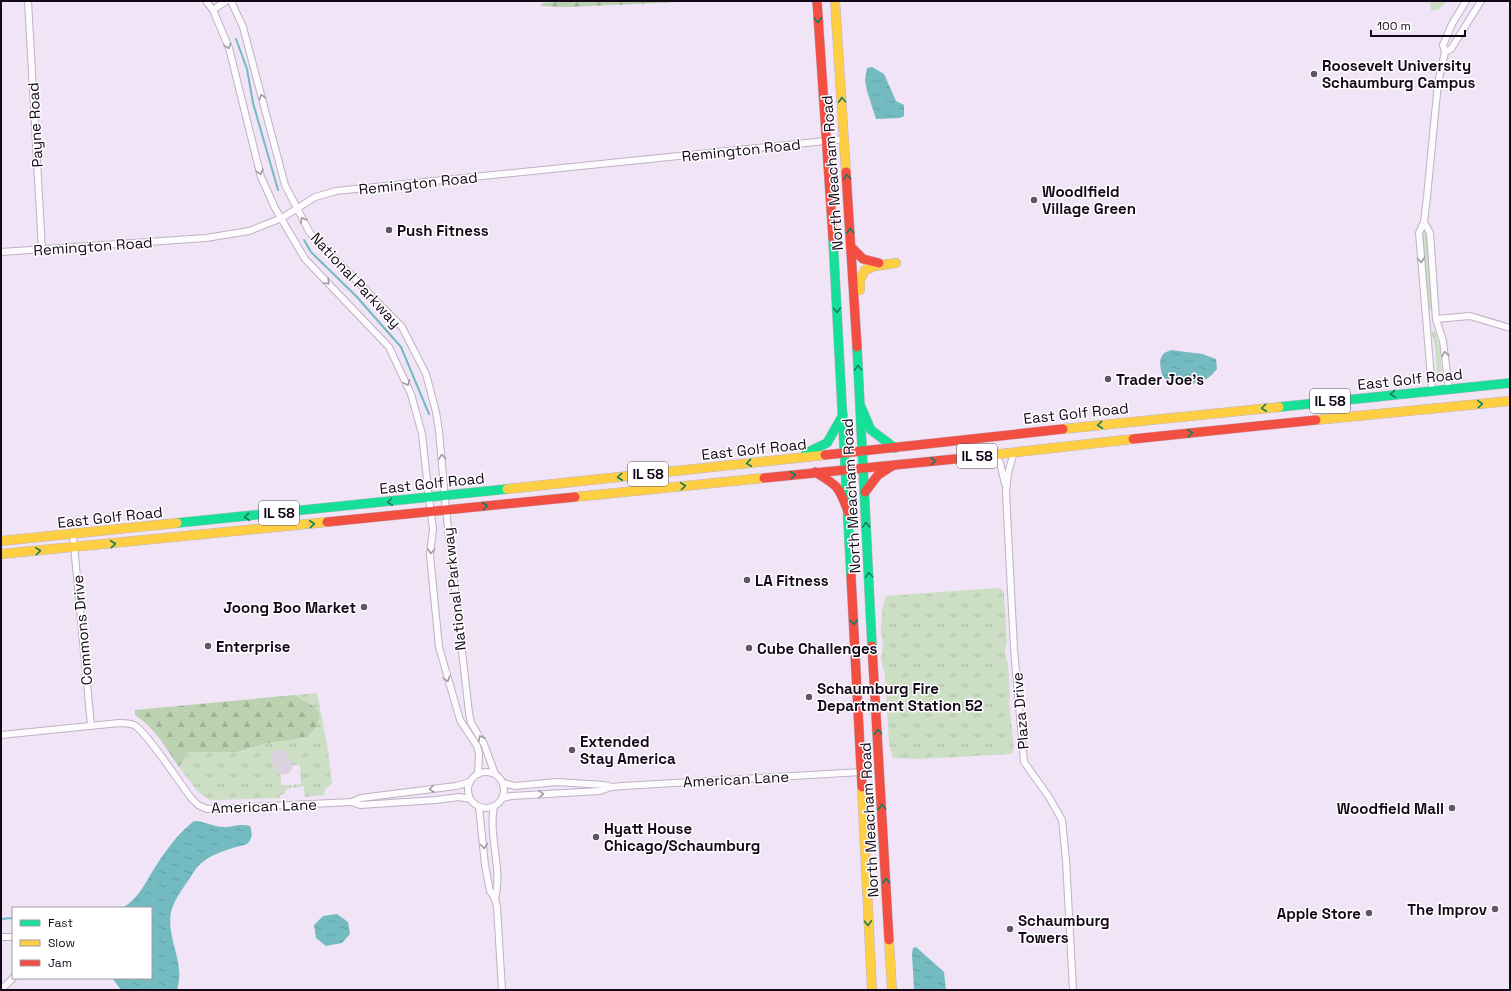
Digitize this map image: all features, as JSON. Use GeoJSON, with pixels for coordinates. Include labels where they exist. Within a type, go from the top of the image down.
{"type":"FeatureCollection","features":[{"type":"Feature","properties":{"kind":"main road","name":"North Meacham Road"},"geometry":{"type":"LineString","coordinates":[[817,1],[827,141],[843,415],[872,990]]}},
{"type":"Feature","properties":{"kind":"main road","name":"North Meacham Road"},"geometry":{"type":"LineString","coordinates":[[835,1],[861,406],[892,990]]}},
{"type":"Feature","properties":{"kind":"main road"},"geometry":{"type":"LineString","coordinates":[[851,246],[861,258],[868,262],[896,263],[870,267],[861,273],[859,279],[862,335],[857,346]]}},
{"type":"Feature","properties":{"kind":"main road","name":"East Golf Road"},"geometry":{"type":"LineString","coordinates":[[1,541],[73,535],[429,498],[1432,390],[1510,383]]}},
{"type":"Feature","properties":{"kind":"main road","name":"East Golf Road"},"geometry":{"type":"LineString","coordinates":[[1,554],[74,548],[864,467],[996,455],[1141,438],[1510,401]]}},
{"type":"Feature","properties":{"kind":"main road"},"geometry":{"type":"LineString","coordinates":[[861,406],[872,430],[895,448]]}},
{"type":"Feature","properties":{"kind":"main road"},"geometry":{"type":"LineString","coordinates":[[788,459],[815,451],[827,443],[843,415]]}},
{"type":"Feature","properties":{"kind":"main road"},"geometry":{"type":"LineString","coordinates":[[865,492],[878,475],[894,464]]}},
{"type":"Feature","properties":{"kind":"main road"},"geometry":{"type":"LineString","coordinates":[[815,472],[836,484],[841,492],[848,514]]}},
{"type":"Feature","properties":{"kind":"street","name":"Payne Road"},"geometry":{"type":"LineString","coordinates":[[28,1],[42,250]]}},
{"type":"Feature","properties":{"kind":"street","name":"National Parkway"},"geometry":{"type":"LineString","coordinates":[[206,1],[213,10],[229,48],[261,177],[276,208],[306,259],[388,347],[412,394],[422,434],[429,498],[432,529],[430,555],[439,647],[460,720],[477,746],[479,753],[478,774]]}},
{"type":"Feature","properties":{"kind":"street"},"geometry":{"type":"LineString","coordinates":[[213,10],[226,1]]}},
{"type":"Feature","properties":{"kind":"street","name":"National Parkway"},"geometry":{"type":"LineString","coordinates":[[231,1],[243,27],[285,185],[296,208],[310,233],[362,288],[402,327],[426,374],[436,412],[469,713],[471,723],[484,744],[495,774]]}},
{"type":"Feature","properties":{"kind":"street"},"geometry":{"type":"LineString","coordinates":[[1432,390],[1420,233],[1424,222],[1438,83],[1445,52],[1444,44],[1452,24],[1466,1]]}},
{"type":"Feature","properties":{"kind":"street"},"geometry":{"type":"LineString","coordinates":[[1445,52],[1451,49],[1481,1]]}},
{"type":"Feature","properties":{"kind":"street","name":"Remington Road"},"geometry":{"type":"LineString","coordinates":[[1,252],[206,238],[249,231],[282,218],[315,197],[336,191],[844,139]]}},
{"type":"Feature","properties":{"kind":"street"},"geometry":{"type":"LineString","coordinates":[[1424,222],[1430,234],[1436,319],[1443,341],[1449,389]]}},
{"type":"Feature","properties":{"kind":"street"},"geometry":{"type":"LineString","coordinates":[[1436,319],[1470,316],[1510,328]]}},
{"type":"Feature","properties":{"kind":"street","name":"Plaza Drive"},"geometry":{"type":"LineString","coordinates":[[1006,493],[1008,473],[1014,452]]}},
{"type":"Feature","properties":{"kind":"street","name":"Plaza Drive"},"geometry":{"type":"LineString","coordinates":[[996,455],[1003,475],[1006,493],[1014,649],[1024,762],[1057,809],[1062,820],[1066,860],[1073,990]]}},
{"type":"Feature","properties":{"kind":"street","name":"Commons Drive"},"geometry":{"type":"LineString","coordinates":[[73,535],[91,726]]}},
{"type":"Feature","properties":{"kind":"street","name":"American Lane"},"geometry":{"type":"LineString","coordinates":[[1,735],[129,723],[136,726],[146,737],[192,799],[198,805],[207,809],[352,802],[361,798],[470,782]]}},
{"type":"Feature","properties":{"kind":"street"},"geometry":{"type":"LineString","coordinates":[[489,772],[495,774],[503,783],[504,789],[502,798],[494,806],[485,808],[479,807],[470,799],[468,788],[470,782],[478,774],[489,772]]}},
{"type":"Feature","properties":{"kind":"street","name":"American Lane"},"geometry":{"type":"LineString","coordinates":[[502,798],[600,791],[611,787],[862,772]]}},
{"type":"Feature","properties":{"kind":"street","name":"American Lane"},"geometry":{"type":"LineString","coordinates":[[503,783],[516,786],[557,782],[604,784],[611,787]]}},
{"type":"Feature","properties":{"kind":"street","name":"American Lane"},"geometry":{"type":"LineString","coordinates":[[352,802],[360,805],[460,797],[470,799]]}},
{"type":"Feature","properties":{"kind":"street"},"geometry":{"type":"LineString","coordinates":[[494,806],[492,818],[497,858],[498,889],[495,899],[502,990]]}},
{"type":"Feature","properties":{"kind":"street"},"geometry":{"type":"LineString","coordinates":[[479,807],[485,865],[490,891],[495,899]]}},
{"type":"Feature","properties":{"kind":"street"},"geometry":{"type":"LineString","coordinates":[[1,937],[12,937]]}},
{"type":"Feature","properties":{"kind":"street"},"geometry":{"type":"LineString","coordinates":[[1,990],[12,979]]}},
{"type":"Feature","properties":{"kind":"green space"},"geometry":{"type":"Polygon","coordinates":[[[568,1],[703,1],[568,7],[540,6],[543,3],[568,1]]]}},
{"type":"Feature","properties":{"kind":"green space"},"geometry":{"type":"Polygon","coordinates":[[[1430,1],[1447,1],[1438,10],[1431,10],[1430,1]]]}},
{"type":"Feature","properties":{"kind":"green space"},"geometry":{"type":"Polygon","coordinates":[[[1424,229],[1427,236],[1433,308],[1430,310],[1428,310],[1422,240],[1424,229]]]}},
{"type":"Feature","properties":{"kind":"green space"},"geometry":{"type":"Polygon","coordinates":[[[1431,331],[1435,331],[1440,350],[1442,374],[1437,375],[1435,345],[1431,331]]]}},
{"type":"Feature","properties":{"kind":"green space"},"geometry":{"type":"Polygon","coordinates":[[[997,588],[1004,592],[1007,643],[1005,653],[1008,663],[1009,701],[1014,750],[1011,754],[919,759],[893,758],[889,744],[885,675],[881,660],[883,645],[881,631],[882,609],[886,596],[997,588]]]}},
{"type":"Feature","properties":{"kind":"green space"},"geometry":{"type":"Polygon","coordinates":[[[317,693],[328,750],[332,784],[325,789],[324,795],[305,797],[304,786],[293,788],[293,785],[301,784],[300,765],[285,766],[279,758],[282,757],[282,754],[275,755],[275,758],[278,758],[283,766],[280,766],[281,785],[291,785],[291,788],[286,789],[284,794],[280,795],[280,798],[210,800],[199,793],[179,767],[188,752],[236,752],[268,743],[313,706],[295,695],[317,693]]]}},
{"type":"Feature","properties":{"kind":"green space"},"geometry":{"type":"Polygon","coordinates":[[[295,695],[313,706],[320,714],[316,727],[307,737],[268,743],[236,752],[188,752],[179,767],[154,732],[135,715],[135,710],[295,695]]]}},
{"type":"Feature","properties":{"kind":"water"},"geometry":{"type":"Polygon","coordinates":[[[872,67],[884,74],[896,101],[904,105],[904,116],[900,118],[876,119],[865,80],[867,68],[872,67]]]}},
{"type":"Feature","properties":{"kind":"water"},"geometry":{"type":"Polygon","coordinates":[[[1171,350],[1202,354],[1216,359],[1217,369],[1203,381],[1196,383],[1181,384],[1168,381],[1163,376],[1160,365],[1162,355],[1171,350]]]}},
{"type":"Feature","properties":{"kind":"water"},"geometry":{"type":"Polygon","coordinates":[[[194,821],[222,827],[242,825],[250,826],[252,832],[248,843],[210,857],[199,865],[175,901],[171,912],[170,922],[179,970],[177,990],[121,990],[113,979],[152,979],[152,907],[124,907],[136,897],[161,858],[182,832],[194,821]]]}},
{"type":"Feature","properties":{"kind":"water"},"geometry":{"type":"Polygon","coordinates":[[[337,914],[348,922],[350,934],[342,943],[326,946],[316,938],[314,925],[323,916],[337,914]]]}},
{"type":"Feature","properties":{"kind":"water"},"geometry":{"type":"Polygon","coordinates":[[[916,947],[944,972],[946,990],[914,990],[912,953],[913,948],[916,947]]]}},
{"type":"Feature","properties":{"kind":"waterway"},"geometry":{"type":"LineString","coordinates":[[236,39],[247,69],[253,103],[278,190]]}},
{"type":"Feature","properties":{"kind":"waterway"},"geometry":{"type":"LineString","coordinates":[[304,240],[311,252],[356,296],[401,347],[429,414]]}},
{"type":"Feature","properties":{"kind":"waterway"},"geometry":{"type":"LineString","coordinates":[[1,919],[12,918]]}},
{"type":"Feature","properties":{"kind":"taxiway"},"geometry":{"type":"LineString","coordinates":[[279,758],[284,766]]}},
{"type":"Feature","properties":{"kind":"traffic: fast"},"geometry":{"type":"LineString","coordinates":[[833,238],[851,576]]}},
{"type":"Feature","properties":{"kind":"traffic: fast"},"geometry":{"type":"LineString","coordinates":[[857,347],[872,646]]}},
{"type":"Feature","properties":{"kind":"traffic: fast"},"geometry":{"type":"LineString","coordinates":[[1279,407],[1510,383]]}},
{"type":"Feature","properties":{"kind":"traffic: fast"},"geometry":{"type":"LineString","coordinates":[[861,407],[871,430],[895,448]]}},
{"type":"Feature","properties":{"kind":"traffic: fast"},"geometry":{"type":"LineString","coordinates":[[806,453],[827,443],[843,415]]}},
{"type":"Feature","properties":{"kind":"traffic: fast"},"geometry":{"type":"LineString","coordinates":[[177,523],[507,489]]}},
{"type":"Feature","properties":{"kind":"traffic: slow"},"geometry":{"type":"LineString","coordinates":[[835,1],[846,172]]}},
{"type":"Feature","properties":{"kind":"traffic: slow"},"geometry":{"type":"LineString","coordinates":[[860,290],[860,280],[865,270],[875,266],[896,263]]}},
{"type":"Feature","properties":{"kind":"traffic: slow"},"geometry":{"type":"LineString","coordinates":[[1316,420],[1510,401]]}},
{"type":"Feature","properties":{"kind":"traffic: slow"},"geometry":{"type":"LineString","coordinates":[[1063,429],[1279,407]]}},
{"type":"Feature","properties":{"kind":"traffic: slow"},"geometry":{"type":"LineString","coordinates":[[955,459],[1133,439]]}},
{"type":"Feature","properties":{"kind":"traffic: slow"},"geometry":{"type":"LineString","coordinates":[[507,489],[825,455]]}},
{"type":"Feature","properties":{"kind":"traffic: slow"},"geometry":{"type":"LineString","coordinates":[[575,497],[764,478]]}},
{"type":"Feature","properties":{"kind":"traffic: slow"},"geometry":{"type":"LineString","coordinates":[[1,554],[327,522]]}},
{"type":"Feature","properties":{"kind":"traffic: slow"},"geometry":{"type":"LineString","coordinates":[[1,541],[177,523]]}},
{"type":"Feature","properties":{"kind":"traffic: slow"},"geometry":{"type":"LineString","coordinates":[[862,787],[872,990]]}},
{"type":"Feature","properties":{"kind":"traffic: slow"},"geometry":{"type":"LineString","coordinates":[[889,940],[892,990]]}},
{"type":"Feature","properties":{"kind":"traffic: jam"},"geometry":{"type":"LineString","coordinates":[[817,1],[833,238]]}},
{"type":"Feature","properties":{"kind":"traffic: jam"},"geometry":{"type":"LineString","coordinates":[[846,172],[857,347]]}},
{"type":"Feature","properties":{"kind":"traffic: jam"},"geometry":{"type":"LineString","coordinates":[[851,247],[863,259],[879,263]]}},
{"type":"Feature","properties":{"kind":"traffic: jam"},"geometry":{"type":"LineString","coordinates":[[1133,439],[1316,420]]}},
{"type":"Feature","properties":{"kind":"traffic: jam"},"geometry":{"type":"LineString","coordinates":[[825,455],[1063,429]]}},
{"type":"Feature","properties":{"kind":"traffic: jam"},"geometry":{"type":"LineString","coordinates":[[764,478],[955,459]]}},
{"type":"Feature","properties":{"kind":"traffic: jam"},"geometry":{"type":"LineString","coordinates":[[865,492],[878,475],[892,466]]}},
{"type":"Feature","properties":{"kind":"traffic: jam"},"geometry":{"type":"LineString","coordinates":[[815,472],[838,488],[849,514]]}},
{"type":"Feature","properties":{"kind":"traffic: jam"},"geometry":{"type":"LineString","coordinates":[[327,522],[575,497]]}},
{"type":"Feature","properties":{"kind":"traffic: jam"},"geometry":{"type":"LineString","coordinates":[[851,576],[862,787]]}},
{"type":"Feature","properties":{"kind":"traffic: jam"},"geometry":{"type":"LineString","coordinates":[[872,646],[889,940]]}},
{"type":"Feature","properties":{"kind":"place","name":"Roosevelt University Schaumburg Campus"},"geometry":{"type":"Point","coordinates":[1314,74]}},
{"type":"Feature","properties":{"kind":"place","name":"Woodlfield Village Green"},"geometry":{"type":"Point","coordinates":[1034,200]}},
{"type":"Feature","properties":{"kind":"place","name":"Push Fitness"},"geometry":{"type":"Point","coordinates":[389,230]}},
{"type":"Feature","properties":{"kind":"place","name":"Trader Joe's"},"geometry":{"type":"Point","coordinates":[1108,379]}},
{"type":"Feature","properties":{"kind":"place","name":"LA Fitness"},"geometry":{"type":"Point","coordinates":[747,580]}},
{"type":"Feature","properties":{"kind":"place","name":"Joong Boo Market"},"geometry":{"type":"Point","coordinates":[364,607]}},
{"type":"Feature","properties":{"kind":"place","name":"Enterprise"},"geometry":{"type":"Point","coordinates":[208,646]}},
{"type":"Feature","properties":{"kind":"place","name":"Cube Challenges"},"geometry":{"type":"Point","coordinates":[749,648]}},
{"type":"Feature","properties":{"kind":"place","name":"Schaumburg Fire Department Station 52"},"geometry":{"type":"Point","coordinates":[809,697]}},
{"type":"Feature","properties":{"kind":"place","name":"Extended Stay America"},"geometry":{"type":"Point","coordinates":[572,750]}},
{"type":"Feature","properties":{"kind":"place","name":"Woodfield Mall"},"geometry":{"type":"Point","coordinates":[1452,808]}},
{"type":"Feature","properties":{"kind":"place","name":"Hyatt House Chicago/Schaumburg"},"geometry":{"type":"Point","coordinates":[596,837]}},
{"type":"Feature","properties":{"kind":"place","name":"The Improv"},"geometry":{"type":"Point","coordinates":[1495,909]}},
{"type":"Feature","properties":{"kind":"place","name":"Apple Store"},"geometry":{"type":"Point","coordinates":[1369,913]}},
{"type":"Feature","properties":{"kind":"place","name":"Schaumburg Towers"},"geometry":{"type":"Point","coordinates":[1010,929]}}]}
